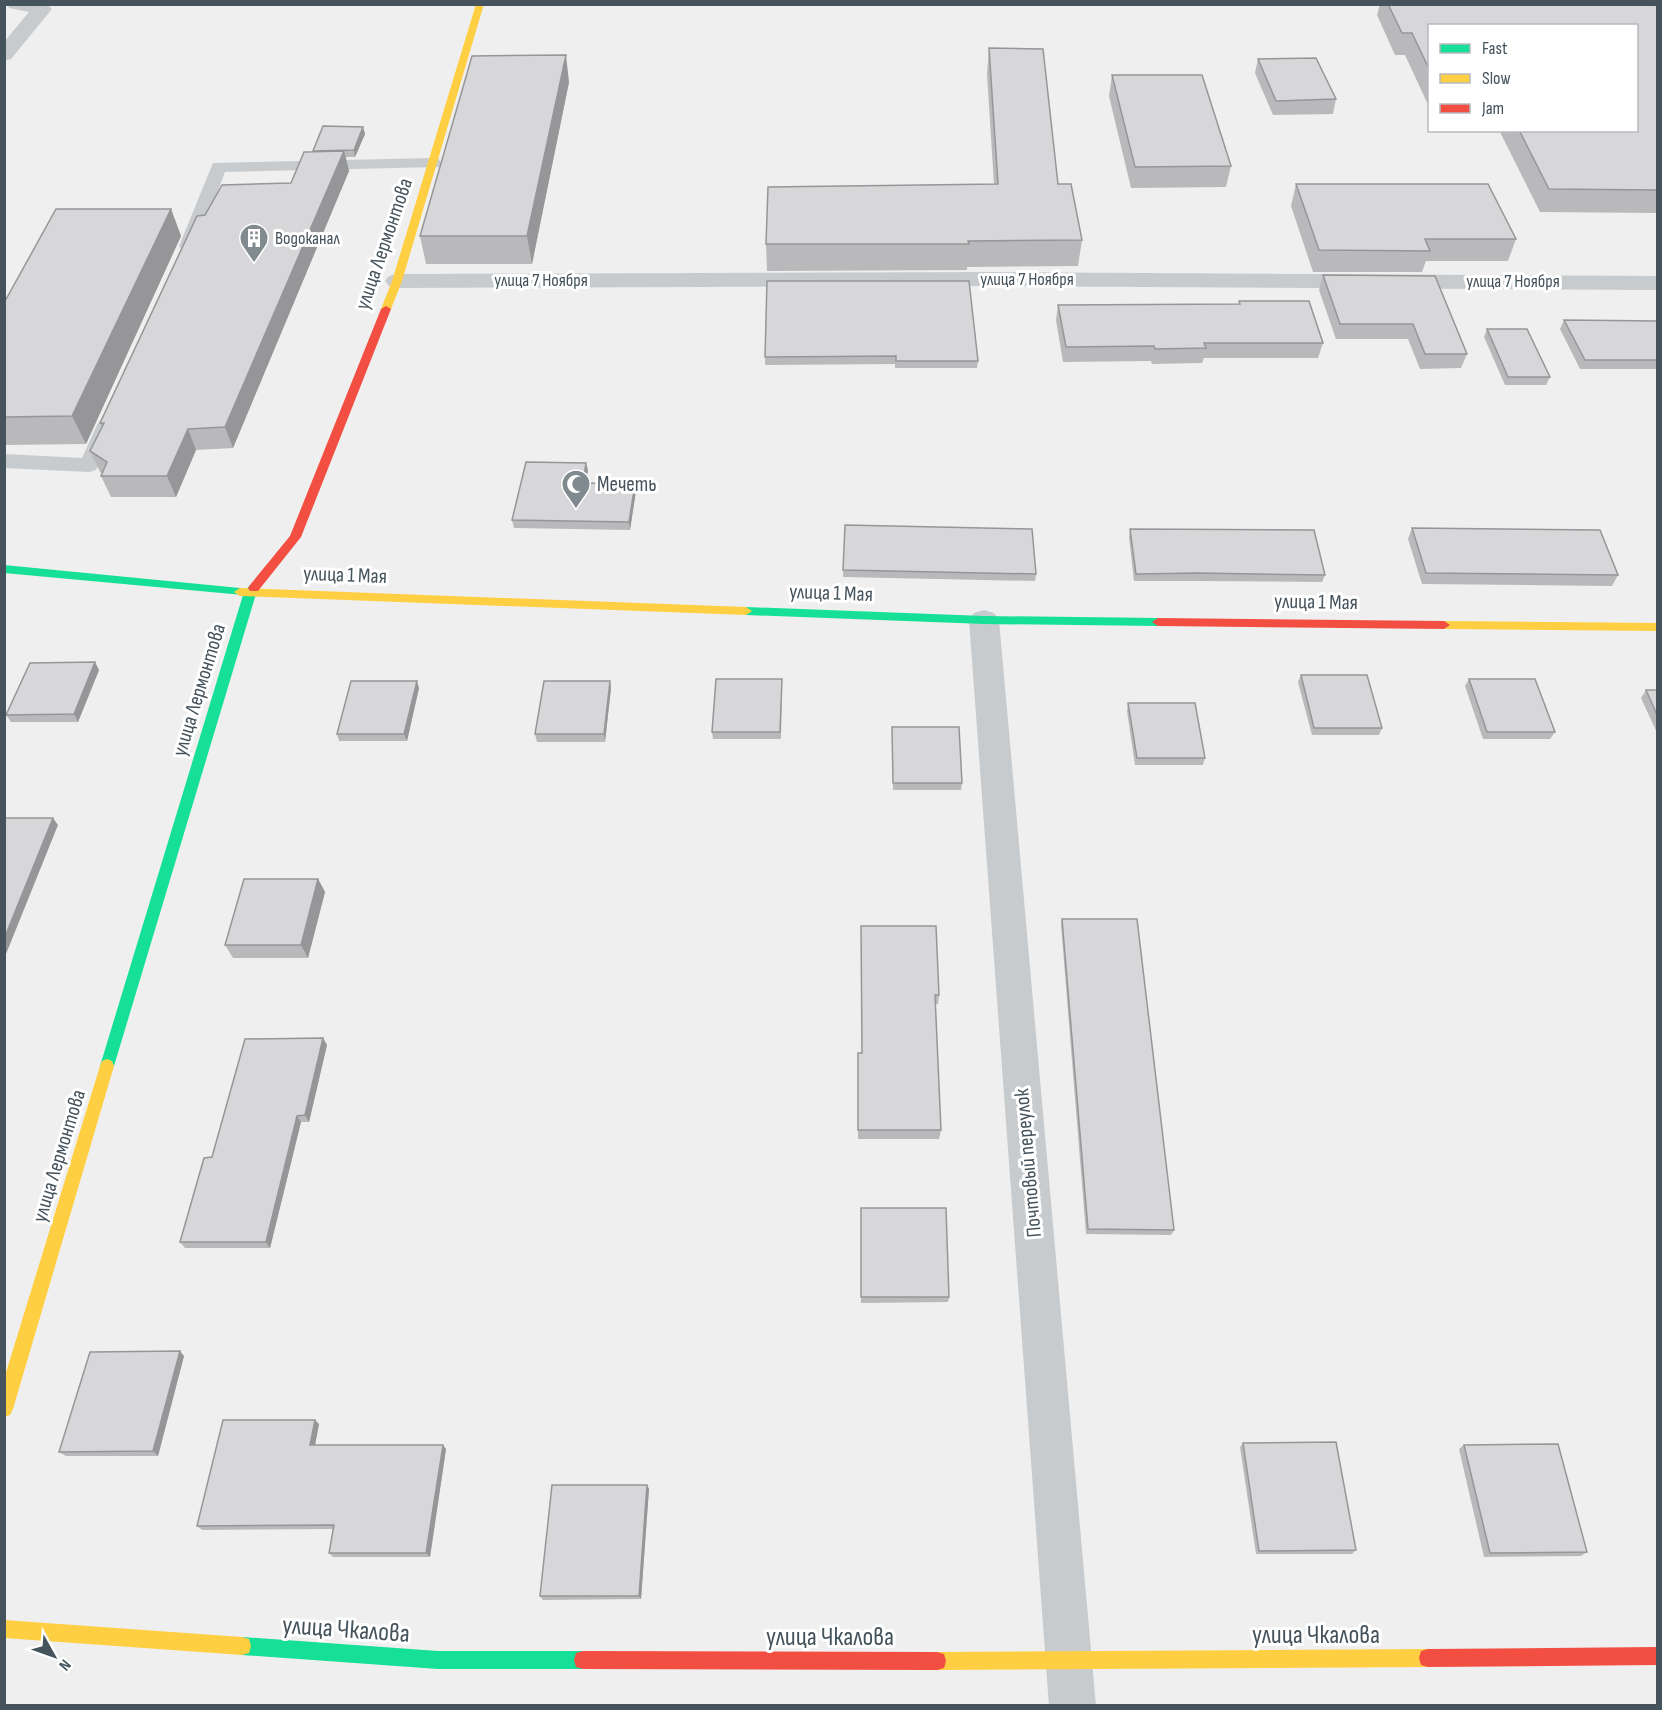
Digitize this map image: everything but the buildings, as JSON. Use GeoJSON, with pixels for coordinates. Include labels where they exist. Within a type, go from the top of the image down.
{"type":"FeatureCollection","features":[{"type":"Feature","properties":{"kind":"street"},"geometry":{"type":"LineString","coordinates":[[4,55],[42,9],[16,4]]}},
{"type":"Feature","properties":{"kind":"street","name":"улица Лермонтова"},"geometry":{"type":"LineString","coordinates":[[4,1409],[250,593],[295,537],[397,281],[480,4]]}},
{"type":"Feature","properties":{"kind":"street","name":"улица 7 Ноября"},"geometry":{"type":"LineString","coordinates":[[397,281],[992,279],[1658,283]]}},
{"type":"Feature","properties":{"kind":"street","name":"улица 1 Мая"},"geometry":{"type":"LineString","coordinates":[[4,569],[250,593],[984,620],[1658,627]]}},
{"type":"Feature","properties":{"kind":"street","name":"Почтовый переулок"},"geometry":{"type":"LineString","coordinates":[[984,620],[1073,1706]]}},
{"type":"Feature","properties":{"kind":"street","name":"улица Чкалова"},"geometry":{"type":"LineString","coordinates":[[4,1629],[438,1660],[1070,1661],[1658,1656]]}},
{"type":"Feature","properties":{"kind":"lane"},"geometry":{"type":"LineString","coordinates":[[181,262],[200,220],[219,167],[434,163]]}},
{"type":"Feature","properties":{"kind":"lane"},"geometry":{"type":"LineString","coordinates":[[177,219],[200,220]]}},
{"type":"Feature","properties":{"kind":"lane"},"geometry":{"type":"LineString","coordinates":[[4,461],[89,465],[113,412]]}},
{"type":"Feature","properties":{"kind":"traffic: fast"},"geometry":{"type":"LineString","coordinates":[[4,569],[240,592]]}},
{"type":"Feature","properties":{"kind":"traffic: fast"},"geometry":{"type":"LineString","coordinates":[[107,1066],[250,593],[254,588]]}},
{"type":"Feature","properties":{"kind":"traffic: fast"},"geometry":{"type":"LineString","coordinates":[[746,611],[984,620],[1158,622]]}},
{"type":"Feature","properties":{"kind":"traffic: fast"},"geometry":{"type":"LineString","coordinates":[[242,1646],[438,1660],[583,1660]]}},
{"type":"Feature","properties":{"kind":"traffic: slow"},"geometry":{"type":"LineString","coordinates":[[386,309],[397,281],[480,4]]}},
{"type":"Feature","properties":{"kind":"traffic: slow"},"geometry":{"type":"LineString","coordinates":[[240,592],[746,611]]}},
{"type":"Feature","properties":{"kind":"traffic: slow"},"geometry":{"type":"LineString","coordinates":[[1444,625],[1658,627]]}},
{"type":"Feature","properties":{"kind":"traffic: slow"},"geometry":{"type":"LineString","coordinates":[[4,1409],[107,1066]]}},
{"type":"Feature","properties":{"kind":"traffic: slow"},"geometry":{"type":"LineString","coordinates":[[4,1629],[242,1646]]}},
{"type":"Feature","properties":{"kind":"traffic: slow"},"geometry":{"type":"LineString","coordinates":[[937,1661],[1428,1658]]}},
{"type":"Feature","properties":{"kind":"traffic: jam"},"geometry":{"type":"LineString","coordinates":[[254,588],[295,537],[386,309]]}},
{"type":"Feature","properties":{"kind":"traffic: jam"},"geometry":{"type":"LineString","coordinates":[[1158,622],[1444,625]]}},
{"type":"Feature","properties":{"kind":"traffic: jam"},"geometry":{"type":"LineString","coordinates":[[1428,1658],[1658,1656]]}},
{"type":"Feature","properties":{"kind":"traffic: jam"},"geometry":{"type":"LineString","coordinates":[[583,1660],[937,1661]]}},
{"type":"Feature","properties":{"kind":"place","name":"Водоканал"},"geometry":{"type":"Point","coordinates":[254,264]}},
{"type":"Feature","properties":{"kind":"place","name":"Мечеть"},"geometry":{"type":"Point","coordinates":[576,510]}}]}
